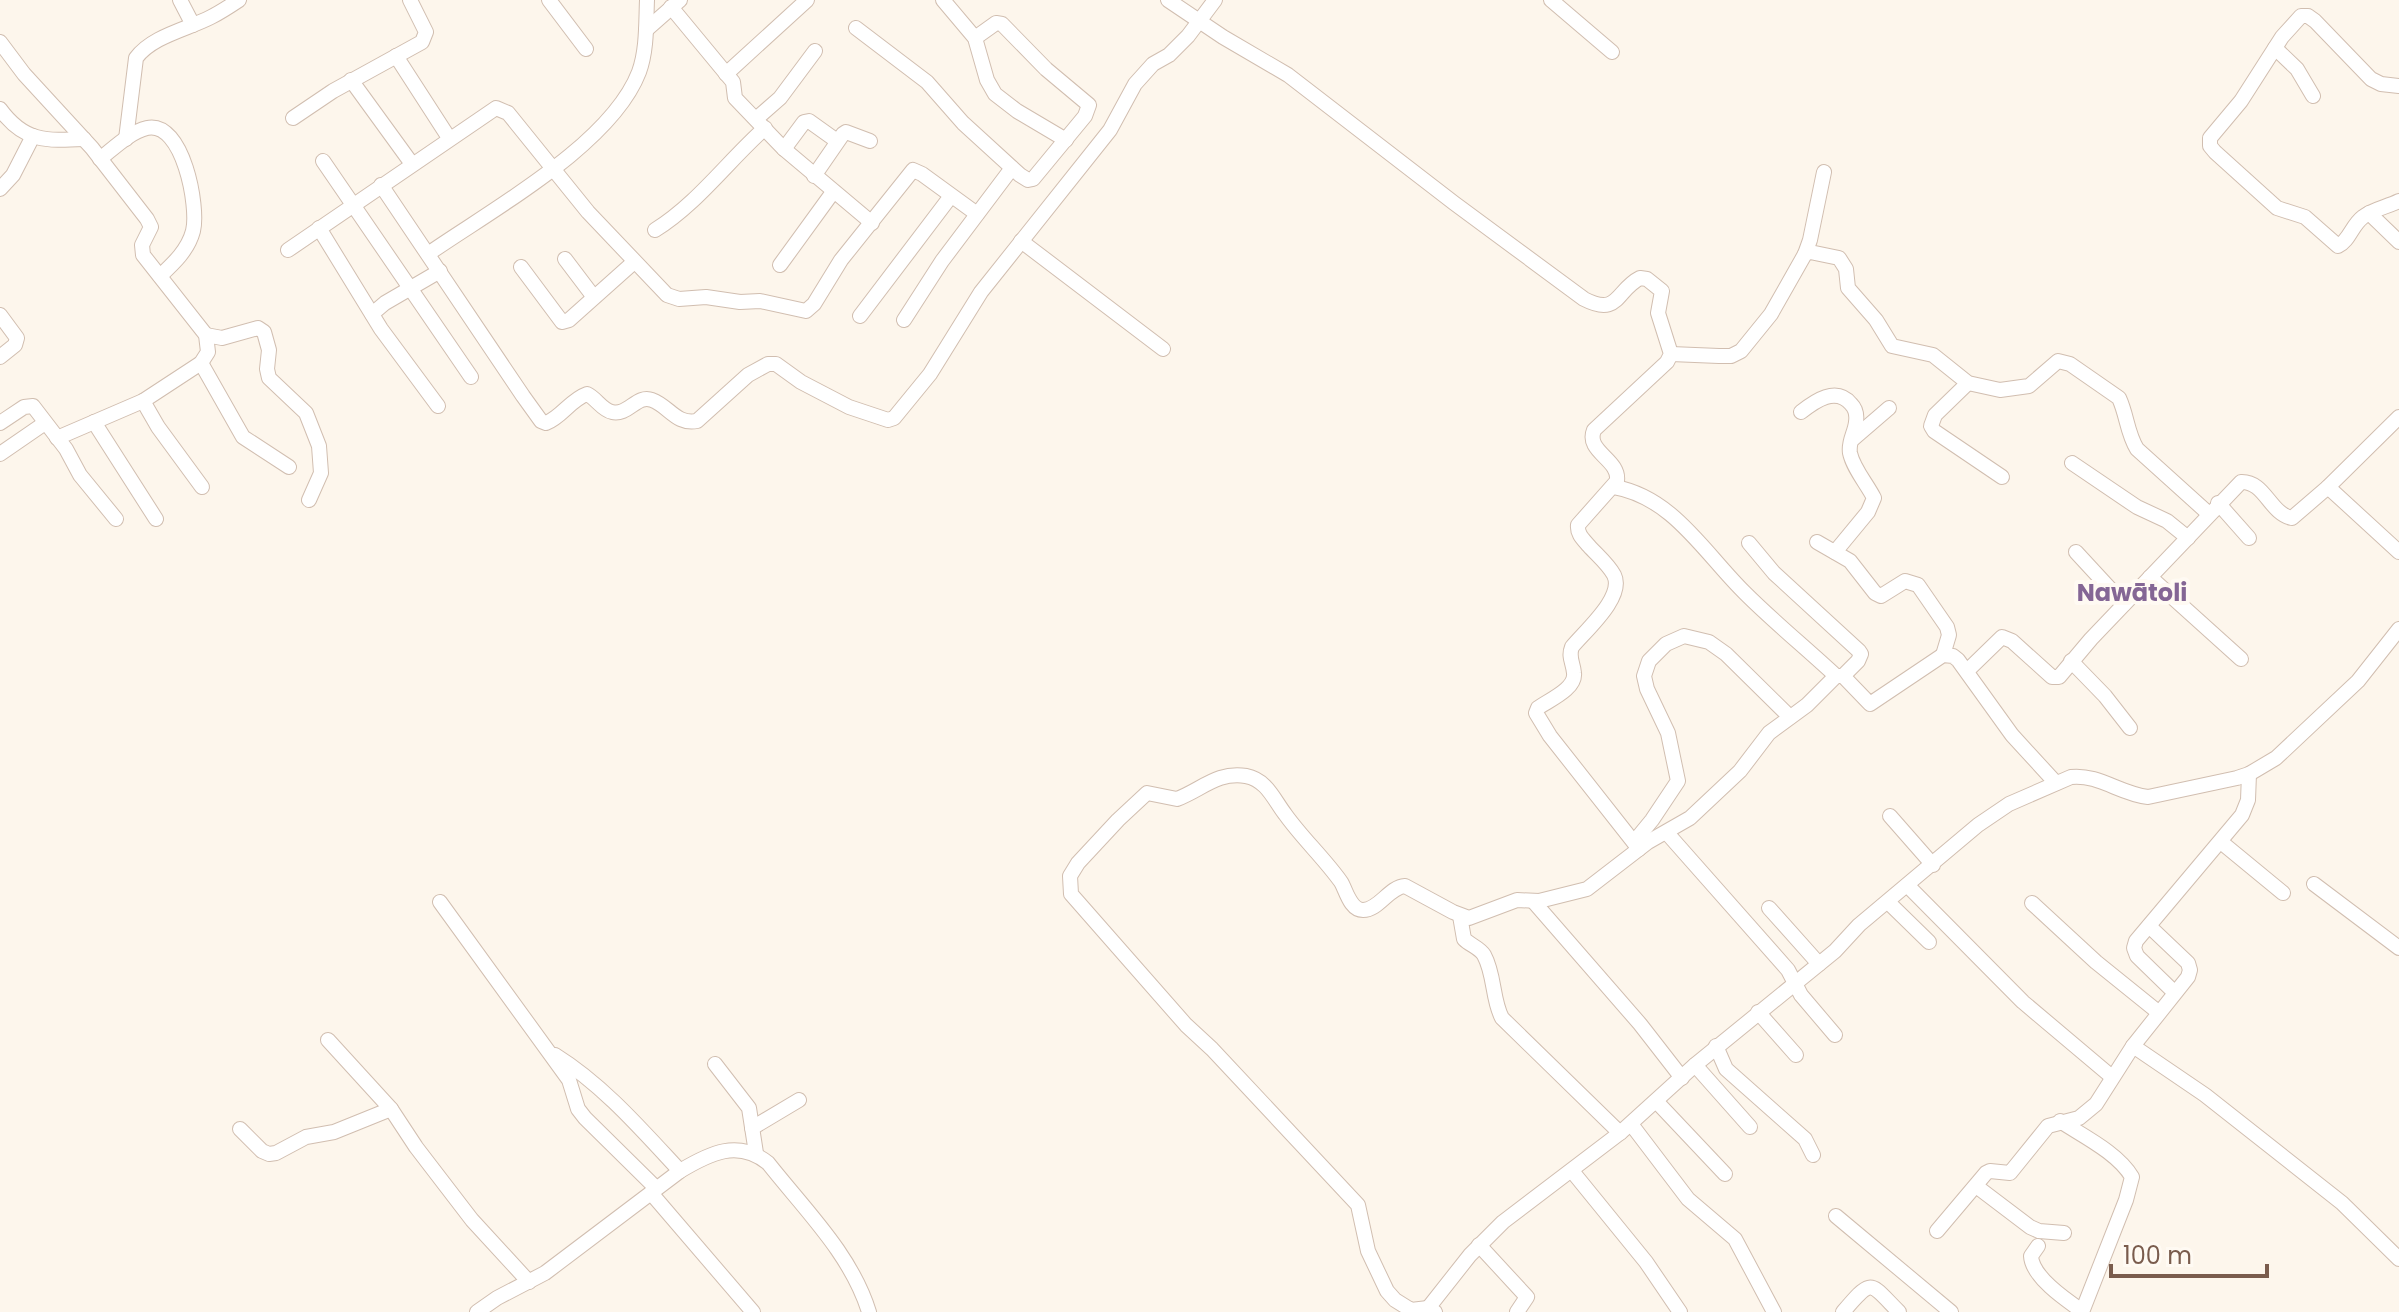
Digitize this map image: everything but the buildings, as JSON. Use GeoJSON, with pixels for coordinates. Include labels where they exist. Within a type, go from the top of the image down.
{"type":"FeatureCollection","features":[{"type":"Feature","properties":{"kind":"street"},"geometry":{"type":"LineString","coordinates":[[180,0],[193,25]]}},
{"type":"Feature","properties":{"kind":"street"},"geometry":{"type":"LineString","coordinates":[[126,139],[136,58],[147,49],[211,18],[239,0]]}},
{"type":"Feature","properties":{"kind":"street"},"geometry":{"type":"LineString","coordinates":[[293,118],[351,80],[425,38],[426,32],[410,0]]}},
{"type":"Feature","properties":{"kind":"street"},"geometry":{"type":"LineString","coordinates":[[726,74],[807,0]]}},
{"type":"Feature","properties":{"kind":"street"},"geometry":{"type":"LineString","coordinates":[[943,0],[975,38],[987,80],[995,94],[1066,140]]}},
{"type":"Feature","properties":{"kind":"street"},"geometry":{"type":"LineString","coordinates":[[1168,0],[1288,75],[1584,299],[1602,306],[1612,304],[1640,278],[1659,286],[1662,291],[1658,313],[1671,354],[1667,362],[1594,430],[1591,437],[1618,473],[1614,487],[1582,518],[1578,532],[1614,575],[1615,593],[1569,653],[1574,673],[1569,686],[1538,708],[1536,713],[1550,736],[1636,845]]}},
{"type":"Feature","properties":{"kind":"street"},"geometry":{"type":"LineString","coordinates":[[381,185],[541,421],[546,423],[580,396],[587,394],[612,412],[619,413],[643,399],[649,399],[682,421],[697,421],[748,375],[768,364],[776,364],[801,382],[849,407],[888,420],[894,418],[930,374],[981,292],[1110,130],[1142,75],[1169,55],[1215,0]]}},
{"type":"Feature","properties":{"kind":"street"},"geometry":{"type":"LineString","coordinates":[[1551,0],[1612,52]]}},
{"type":"Feature","properties":{"kind":"street"},"geometry":{"type":"LineString","coordinates":[[428,254],[553,169],[617,110],[639,71],[647,1]]}},
{"type":"Feature","properties":{"kind":"street"},"geometry":{"type":"LineString","coordinates":[[556,3],[586,49]]}},
{"type":"Feature","properties":{"kind":"street"},"geometry":{"type":"LineString","coordinates":[[646,30],[675,4],[733,82],[735,98],[784,149],[872,223]]}},
{"type":"Feature","properties":{"kind":"street"},"geometry":{"type":"LineString","coordinates":[[2399,86],[2381,84],[2371,79],[2308,16],[2301,16],[2275,48],[2241,101],[2210,138],[2210,146],[2277,208],[2305,217],[2338,246],[2345,242],[2358,221],[2399,201]]}},
{"type":"Feature","properties":{"kind":"street"},"geometry":{"type":"LineString","coordinates":[[856,28],[927,82],[963,123],[1012,168],[1028,180],[1033,179],[1088,111],[1089,105],[1046,69],[1002,24],[996,23],[975,38]]}},
{"type":"Feature","properties":{"kind":"street"},"geometry":{"type":"LineString","coordinates":[[0,42],[24,74],[84,139],[147,219],[151,232],[144,240],[142,249],[206,335],[208,352],[201,363],[143,401],[57,438]]}},
{"type":"Feature","properties":{"kind":"street"},"geometry":{"type":"LineString","coordinates":[[2275,48],[2297,69],[2313,96]]}},
{"type":"Feature","properties":{"kind":"street"},"geometry":{"type":"LineString","coordinates":[[655,230],[677,215],[760,124],[815,51]]}},
{"type":"Feature","properties":{"kind":"street"},"geometry":{"type":"LineString","coordinates":[[396,56],[449,138]]}},
{"type":"Feature","properties":{"kind":"street"},"geometry":{"type":"LineString","coordinates":[[351,80],[412,164]]}},
{"type":"Feature","properties":{"kind":"street"},"geometry":{"type":"LineString","coordinates":[[0,109],[22,133],[55,141],[84,139]]}},
{"type":"Feature","properties":{"kind":"street"},"geometry":{"type":"LineString","coordinates":[[288,250],[449,138],[492,110],[502,109],[657,287],[679,299],[706,297],[740,302],[760,301],[806,311],[814,304],[841,260],[913,170],[977,214]]}},
{"type":"Feature","properties":{"kind":"street"},"geometry":{"type":"LineString","coordinates":[[784,149],[804,122],[809,121],[837,141]]}},
{"type":"Feature","properties":{"kind":"street"},"geometry":{"type":"LineString","coordinates":[[100,159],[146,128],[157,128],[166,134],[187,169],[193,188],[194,228],[189,244],[160,276]]}},
{"type":"Feature","properties":{"kind":"street"},"geometry":{"type":"LineString","coordinates":[[814,176],[846,132],[870,141]]}},
{"type":"Feature","properties":{"kind":"street"},"geometry":{"type":"LineString","coordinates":[[0,189],[13,175],[33,136]]}},
{"type":"Feature","properties":{"kind":"street"},"geometry":{"type":"LineString","coordinates":[[323,161],[471,377]]}},
{"type":"Feature","properties":{"kind":"street"},"geometry":{"type":"LineString","coordinates":[[904,320],[1012,168]]}},
{"type":"Feature","properties":{"kind":"street"},"geometry":{"type":"LineString","coordinates":[[1671,354],[1731,356],[1741,351],[1771,314],[1805,254],[1824,172]]}},
{"type":"Feature","properties":{"kind":"street"},"geometry":{"type":"LineString","coordinates":[[780,265],[833,192]]}},
{"type":"Feature","properties":{"kind":"street"},"geometry":{"type":"LineString","coordinates":[[860,316],[951,196]]}},
{"type":"Feature","properties":{"kind":"street"},"geometry":{"type":"LineString","coordinates":[[2369,213],[2399,242]]}},
{"type":"Feature","properties":{"kind":"street"},"geometry":{"type":"LineString","coordinates":[[319,228],[397,352],[438,406]]}},
{"type":"Feature","properties":{"kind":"street"},"geometry":{"type":"LineString","coordinates":[[1021,241],[1163,349]]}},
{"type":"Feature","properties":{"kind":"street"},"geometry":{"type":"LineString","coordinates":[[1805,254],[1810,252],[1839,258],[1843,262],[1848,288],[1876,320],[1892,346],[1933,355],[1968,383],[1984,388],[2016,390],[2029,386],[2058,361],[2070,364],[2119,398],[2129,436],[2137,449],[2249,538]]}},
{"type":"Feature","properties":{"kind":"street"},"geometry":{"type":"LineString","coordinates":[[565,259],[593,296]]}},
{"type":"Feature","properties":{"kind":"street"},"geometry":{"type":"LineString","coordinates":[[521,267],[562,322],[569,320],[634,262]]}},
{"type":"Feature","properties":{"kind":"street"},"geometry":{"type":"LineString","coordinates":[[372,314],[440,271]]}},
{"type":"Feature","properties":{"kind":"street"},"geometry":{"type":"LineString","coordinates":[[0,315],[17,338],[15,345],[0,357]]}},
{"type":"Feature","properties":{"kind":"street"},"geometry":{"type":"LineString","coordinates":[[206,335],[222,338],[258,328],[264,332],[269,350],[269,378],[306,413],[316,437],[321,473],[309,500]]}},
{"type":"Feature","properties":{"kind":"street"},"geometry":{"type":"LineString","coordinates":[[201,363],[243,437],[289,467]]}},
{"type":"Feature","properties":{"kind":"street"},"geometry":{"type":"LineString","coordinates":[[1968,383],[1935,415],[1931,426],[2002,477]]}},
{"type":"Feature","properties":{"kind":"street"},"geometry":{"type":"LineString","coordinates":[[1801,412],[1826,396],[1837,395],[1855,408],[1857,418],[1849,442],[1852,459],[1874,498],[1868,512],[1835,552]]}},
{"type":"Feature","properties":{"kind":"street"},"geometry":{"type":"LineString","coordinates":[[143,401],[202,487]]}},
{"type":"Feature","properties":{"kind":"street"},"geometry":{"type":"LineString","coordinates":[[0,423],[29,405],[33,406],[80,475],[116,519]]}},
{"type":"Feature","properties":{"kind":"street"},"geometry":{"type":"LineString","coordinates":[[1849,442],[1889,408]]}},
{"type":"Feature","properties":{"kind":"street"},"geometry":{"type":"LineString","coordinates":[[1967,671],[2002,637],[2012,641],[2056,679],[2241,482],[2247,481],[2260,490],[2281,514],[2292,518],[2399,417]]}},
{"type":"Feature","properties":{"kind":"street"},"geometry":{"type":"LineString","coordinates":[[94,422],[156,519]]}},
{"type":"Feature","properties":{"kind":"street"},"geometry":{"type":"LineString","coordinates":[[0,454],[45,423]]}},
{"type":"Feature","properties":{"kind":"street"},"geometry":{"type":"LineString","coordinates":[[2072,463],[2137,507],[2167,521],[2188,538]]}},
{"type":"Feature","properties":{"kind":"street"},"geometry":{"type":"LineString","coordinates":[[1614,487],[1642,495],[1685,527],[1746,594],[1870,704],[1943,655],[1947,646],[1947,627],[1918,585],[1905,581],[1881,596],[1875,593],[1855,566],[1817,542]]}},
{"type":"Feature","properties":{"kind":"street"},"geometry":{"type":"LineString","coordinates":[[2328,487],[2399,552]]}},
{"type":"Feature","properties":{"kind":"street"},"geometry":{"type":"LineString","coordinates":[[1636,845],[1667,833],[1690,818],[1740,771],[1769,733],[1807,705],[1858,661],[1861,654],[1774,573],[1749,543]]}},
{"type":"Feature","properties":{"kind":"street"},"geometry":{"type":"LineString","coordinates":[[2076,552],[2124,604]]}},
{"type":"Feature","properties":{"kind":"street"},"geometry":{"type":"LineString","coordinates":[[2150,577],[2241,659]]}},
{"type":"Feature","properties":{"kind":"street"},"geometry":{"type":"LineString","coordinates":[[1790,717],[1726,654],[1709,642],[1684,636],[1666,644],[1649,661],[1644,676],[1668,733],[1678,781],[1636,845],[1587,889],[1533,901],[1517,900],[1479,916],[1460,916],[1405,886],[1398,886],[1364,910],[1354,906],[1341,882],[1267,788],[1258,780],[1236,775],[1213,779],[1177,799],[1147,793],[1082,858],[1070,876],[1069,885],[1076,901],[1186,1025],[1358,1205],[1368,1251],[1387,1291],[1402,1306],[1429,1311],[1479,1245],[1525,1205],[1625,1128],[1716,1046],[1819,964],[1859,925],[1995,813],[2071,777],[2096,779],[2132,795],[2148,797],[2249,774],[2276,758],[2330,709],[2378,658],[2399,629]]}},
{"type":"Feature","properties":{"kind":"street"},"geometry":{"type":"LineString","coordinates":[[1943,655],[1953,656],[1967,671],[2012,735],[2056,783]]}},
{"type":"Feature","properties":{"kind":"street"},"geometry":{"type":"LineString","coordinates":[[2071,661],[2130,728]]}},
{"type":"Feature","properties":{"kind":"street"},"geometry":{"type":"LineString","coordinates":[[2174,992],[2137,956],[2134,948],[2136,941],[2221,842],[2245,808],[2249,774]]}},
{"type":"Feature","properties":{"kind":"street"},"geometry":{"type":"LineString","coordinates":[[1890,816],[1933,865]]}},
{"type":"Feature","properties":{"kind":"street"},"geometry":{"type":"LineString","coordinates":[[1667,833],[1771,951],[1801,995],[1835,1035]]}},
{"type":"Feature","properties":{"kind":"street"},"geometry":{"type":"LineString","coordinates":[[2221,842],[2283,893]]}},
{"type":"Feature","properties":{"kind":"street"},"geometry":{"type":"LineString","coordinates":[[2314,884],[2399,948]]}},
{"type":"Feature","properties":{"kind":"street"},"geometry":{"type":"LineString","coordinates":[[1908,886],[2023,1002],[2112,1077]]}},
{"type":"Feature","properties":{"kind":"street"},"geometry":{"type":"LineString","coordinates":[[1533,901],[1640,1024],[1682,1078]]}},
{"type":"Feature","properties":{"kind":"street"},"geometry":{"type":"LineString","coordinates":[[440,902],[569,1080],[578,1109],[654,1190],[753,1312]]}},
{"type":"Feature","properties":{"kind":"street"},"geometry":{"type":"LineString","coordinates":[[1888,902],[1929,942]]}},
{"type":"Feature","properties":{"kind":"street"},"geometry":{"type":"LineString","coordinates":[[2032,903],[2096,962],[2158,1012]]}},
{"type":"Feature","properties":{"kind":"street"},"geometry":{"type":"LineString","coordinates":[[1769,908],[1819,964]]}},
{"type":"Feature","properties":{"kind":"street"},"geometry":{"type":"LineString","coordinates":[[1460,916],[1464,939],[1485,956],[1497,1009],[1502,1018],[1625,1128],[1675,1185],[1735,1239],[1774,1312]]}},
{"type":"Feature","properties":{"kind":"street"},"geometry":{"type":"LineString","coordinates":[[1937,1231],[1990,1171],[2010,1173],[2048,1126],[2088,1113],[2158,1012],[2188,977],[2188,963],[2149,926]]}},
{"type":"Feature","properties":{"kind":"street"},"geometry":{"type":"LineString","coordinates":[[1758,1012],[1796,1055]]}},
{"type":"Feature","properties":{"kind":"street"},"geometry":{"type":"LineString","coordinates":[[328,1040],[391,1109],[446,1188],[529,1282]]}},
{"type":"Feature","properties":{"kind":"street"},"geometry":{"type":"LineString","coordinates":[[1716,1046],[1726,1069],[1805,1139],[1813,1155]]}},
{"type":"Feature","properties":{"kind":"street"},"geometry":{"type":"LineString","coordinates":[[2133,1046],[2205,1095],[2342,1203],[2399,1259]]}},
{"type":"Feature","properties":{"kind":"street"},"geometry":{"type":"LineString","coordinates":[[550,1052],[581,1071],[598,1086],[680,1171]]}},
{"type":"Feature","properties":{"kind":"street"},"geometry":{"type":"LineString","coordinates":[[715,1064],[749,1108],[756,1153]]}},
{"type":"Feature","properties":{"kind":"street"},"geometry":{"type":"LineString","coordinates":[[1695,1065],[1750,1127]]}},
{"type":"Feature","properties":{"kind":"street"},"geometry":{"type":"LineString","coordinates":[[752,1128],[799,1100]]}},
{"type":"Feature","properties":{"kind":"street"},"geometry":{"type":"LineString","coordinates":[[1656,1101],[1725,1174]]}},
{"type":"Feature","properties":{"kind":"street"},"geometry":{"type":"LineString","coordinates":[[240,1129],[269,1154],[306,1137],[334,1132],[391,1109]]}},
{"type":"Feature","properties":{"kind":"street"},"geometry":{"type":"LineString","coordinates":[[2038,1246],[2031,1256],[2032,1265],[2056,1292],[2082,1311],[2126,1200],[2132,1177],[2107,1153],[2060,1121]]}},
{"type":"Feature","properties":{"kind":"street"},"geometry":{"type":"LineString","coordinates":[[477,1312],[572,1254],[680,1171],[700,1159],[740,1149],[756,1153],[768,1163],[838,1250],[854,1275],[869,1312]]}},
{"type":"Feature","properties":{"kind":"street"},"geometry":{"type":"LineString","coordinates":[[1572,1171],[1646,1262],[1679,1311]]}},
{"type":"Feature","properties":{"kind":"street"},"geometry":{"type":"LineString","coordinates":[[1976,1186],[2030,1227],[2064,1233]]}},
{"type":"Feature","properties":{"kind":"street"},"geometry":{"type":"LineString","coordinates":[[1836,1216],[1951,1312]]}},
{"type":"Feature","properties":{"kind":"street"},"geometry":{"type":"LineString","coordinates":[[1479,1245],[1527,1297],[1517,1312]]}},
{"type":"Feature","properties":{"kind":"street"},"geometry":{"type":"LineString","coordinates":[[1843,1312],[1865,1288],[1872,1287],[1878,1289],[1899,1312]]}},
{"type":"Feature","properties":{"kind":"district","name":"Nawātoli"},"geometry":{"type":"Point","coordinates":[2132,592]}}]}
